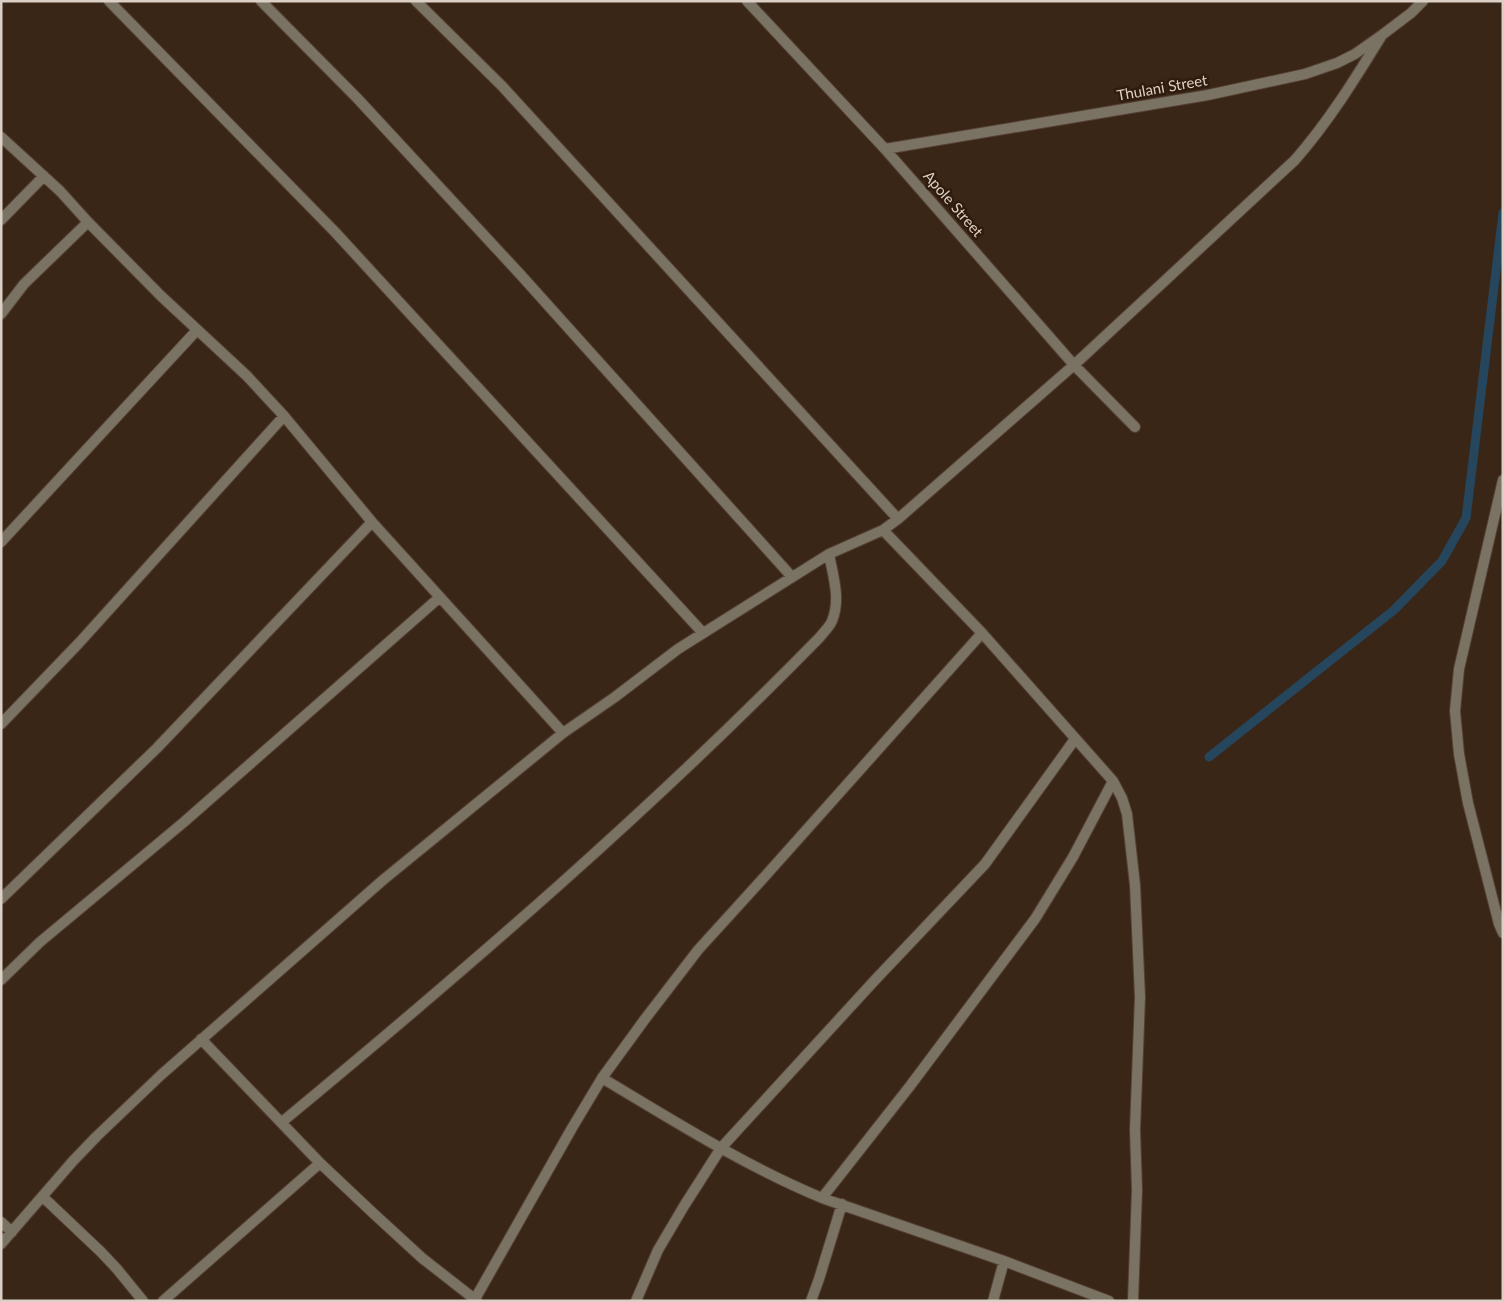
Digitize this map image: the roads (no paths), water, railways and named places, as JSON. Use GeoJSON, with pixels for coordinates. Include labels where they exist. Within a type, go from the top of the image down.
{"type":"FeatureCollection","features":[{"type":"Feature","properties":{"kind":"street"},"geometry":{"type":"LineString","coordinates":[[109,1],[334,232],[703,633]]}},
{"type":"Feature","properties":{"kind":"street"},"geometry":{"type":"LineString","coordinates":[[261,1],[356,98],[519,273],[792,577]]}},
{"type":"Feature","properties":{"kind":"street"},"geometry":{"type":"LineString","coordinates":[[416,1],[502,86],[898,519]]}},
{"type":"Feature","properties":{"kind":"street","name":"Apole Street"},"geometry":{"type":"LineString","coordinates":[[747,1],[885,150],[1074,365],[1135,427]]}},
{"type":"Feature","properties":{"kind":"street","name":"Thulani Street"},"geometry":{"type":"LineString","coordinates":[[885,150],[1208,95],[1305,74],[1337,63],[1382,35],[1411,13],[1423,1]]}},
{"type":"Feature","properties":{"kind":"street"},"geometry":{"type":"LineString","coordinates":[[1,1244],[73,1161],[160,1075],[383,880],[563,732],[616,697],[678,649],[703,633],[829,554],[883,530],[1074,365],[1295,160],[1338,107],[1382,35]]}},
{"type":"Feature","properties":{"kind":"street"},"geometry":{"type":"LineString","coordinates":[[1,137],[44,176],[160,296],[247,376],[284,416],[372,522],[563,732]]}},
{"type":"Feature","properties":{"kind":"street"},"geometry":{"type":"LineString","coordinates":[[1,220],[44,176]]}},
{"type":"Feature","properties":{"kind":"street"},"geometry":{"type":"LineString","coordinates":[[1,314],[24,284],[88,222]]}},
{"type":"Feature","properties":{"kind":"street"},"geometry":{"type":"LineString","coordinates":[[1,542],[197,330]]}},
{"type":"Feature","properties":{"kind":"street"},"geometry":{"type":"LineString","coordinates":[[1,724],[79,643],[284,416]]}},
{"type":"Feature","properties":{"kind":"street"},"geometry":{"type":"LineString","coordinates":[[1503,480],[1459,670],[1455,710],[1459,754],[1468,803],[1483,865],[1503,933]]}},
{"type":"Feature","properties":{"kind":"street"},"geometry":{"type":"LineString","coordinates":[[1,899],[156,748],[372,522]]}},
{"type":"Feature","properties":{"kind":"street"},"geometry":{"type":"LineString","coordinates":[[883,530],[982,632],[1113,782],[1122,798],[1128,823],[1135,885],[1140,997],[1135,1130],[1137,1190],[1133,1301]]}},
{"type":"Feature","properties":{"kind":"street"},"geometry":{"type":"LineString","coordinates":[[282,1122],[470,965],[621,831],[820,637],[832,621],[836,604],[836,593],[829,554]]}},
{"type":"Feature","properties":{"kind":"street"},"geometry":{"type":"LineString","coordinates":[[1,980],[40,942],[184,822],[440,597]]}},
{"type":"Feature","properties":{"kind":"street"},"geometry":{"type":"LineString","coordinates":[[201,1039],[320,1163],[422,1258],[476,1300],[548,1169],[602,1078],[645,1019],[698,950],[982,632]]}},
{"type":"Feature","properties":{"kind":"street"},"geometry":{"type":"LineString","coordinates":[[636,1301],[658,1250],[721,1148],[985,864],[1075,739]]}},
{"type":"Feature","properties":{"kind":"street"},"geometry":{"type":"LineString","coordinates":[[822,1198],[910,1086],[1035,919],[1073,857],[1113,782]]}},
{"type":"Feature","properties":{"kind":"street"},"geometry":{"type":"LineString","coordinates":[[602,1078],[771,1176],[822,1198],[1004,1261],[1109,1301]]}},
{"type":"Feature","properties":{"kind":"street"},"geometry":{"type":"LineString","coordinates":[[163,1301],[320,1163]]}},
{"type":"Feature","properties":{"kind":"street"},"geometry":{"type":"LineString","coordinates":[[43,1197],[106,1257],[143,1301]]}},
{"type":"Feature","properties":{"kind":"street"},"geometry":{"type":"LineString","coordinates":[[811,1301],[842,1204]]}},
{"type":"Feature","properties":{"kind":"street"},"geometry":{"type":"LineString","coordinates":[[1,1222],[12,1232]]}},
{"type":"Feature","properties":{"kind":"street"},"geometry":{"type":"LineString","coordinates":[[992,1301],[1004,1261]]}},
{"type":"Feature","properties":{"kind":"waterway"},"geometry":{"type":"LineString","coordinates":[[1209,757],[1394,610],[1442,561],[1466,518],[1503,213]]}}]}
